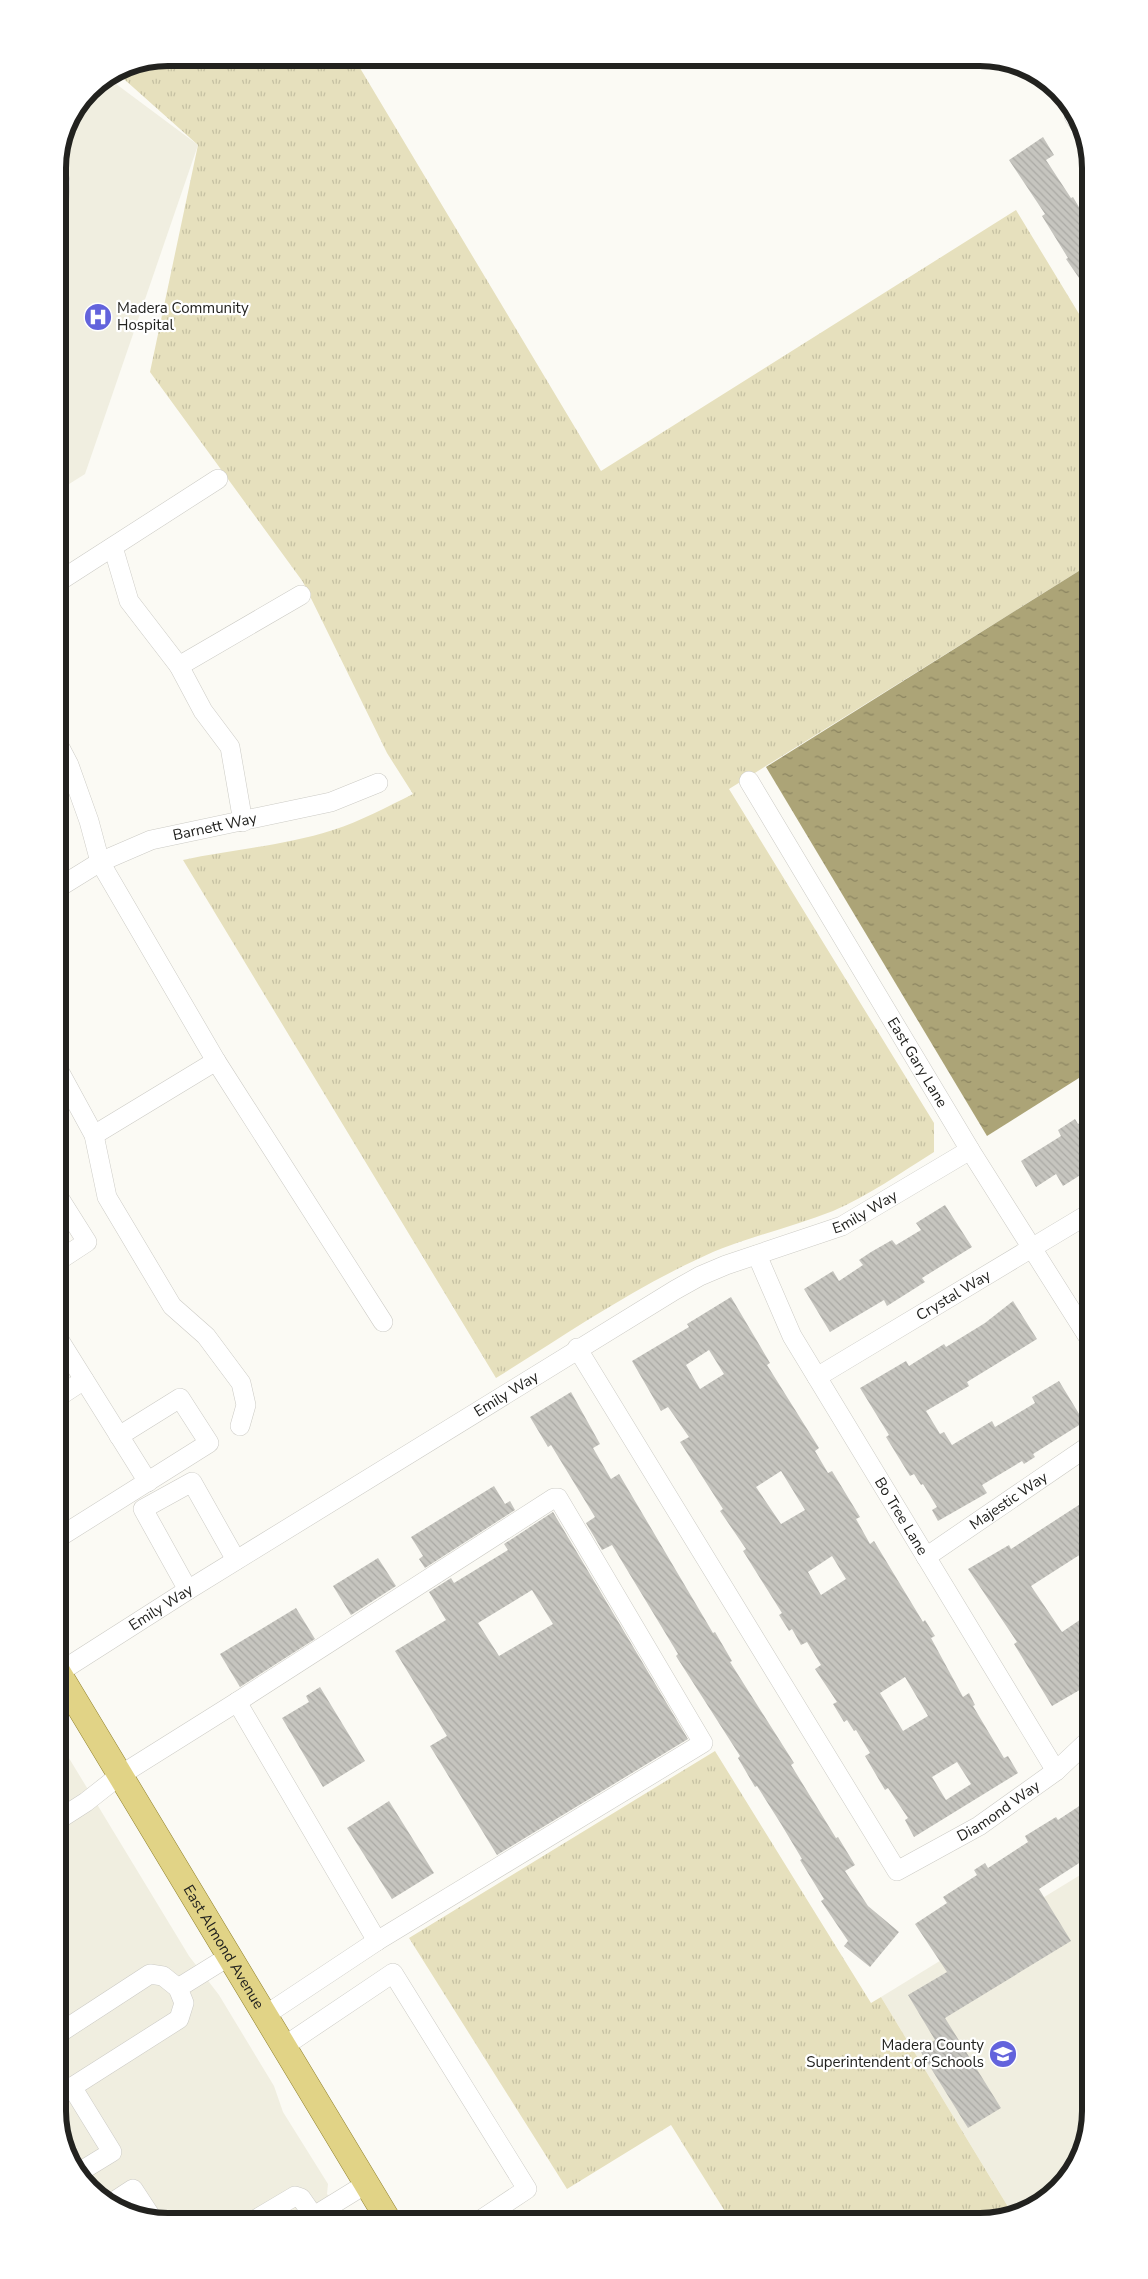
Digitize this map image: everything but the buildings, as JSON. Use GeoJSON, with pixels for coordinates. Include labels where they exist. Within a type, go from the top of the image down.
{"type":"FeatureCollection","features":[{"type":"Feature","properties":{"kind":"main road","name":"East Almond Avenue"},"geometry":{"type":"LineString","coordinates":[[66,1687],[384,2213]]}},
{"type":"Feature","properties":{"kind":"street"},"geometry":{"type":"LineString","coordinates":[[66,577],[218,479]]}},
{"type":"Feature","properties":{"kind":"street"},"geometry":{"type":"LineString","coordinates":[[113,547],[130,601],[179,666],[203,710],[230,747],[243,822]]}},
{"type":"Feature","properties":{"kind":"street"},"geometry":{"type":"LineString","coordinates":[[179,666],[301,595]]}},
{"type":"Feature","properties":{"kind":"street"},"geometry":{"type":"LineString","coordinates":[[66,759],[89,821],[100,862],[216,1061],[383,1322]]}},
{"type":"Feature","properties":{"kind":"street","name":"East Gary Lane"},"geometry":{"type":"LineString","coordinates":[[749,781],[970,1150],[1082,1327]]}},
{"type":"Feature","properties":{"kind":"street","name":"Barnett Way"},"geometry":{"type":"LineString","coordinates":[[66,883],[100,862],[151,840],[331,802],[378,783]]}},
{"type":"Feature","properties":{"kind":"street"},"geometry":{"type":"LineString","coordinates":[[94,1135],[216,1061]]}},
{"type":"Feature","properties":{"kind":"street"},"geometry":{"type":"LineString","coordinates":[[66,1086],[94,1135],[107,1197],[172,1306],[206,1336],[241,1383],[246,1405],[240,1426]]}},
{"type":"Feature","properties":{"kind":"street","name":"Emily Way"},"geometry":{"type":"LineString","coordinates":[[66,1668],[577,1348],[700,1276],[842,1226],[970,1150]]}},
{"type":"Feature","properties":{"kind":"street"},"geometry":{"type":"LineString","coordinates":[[66,1209],[87,1242],[66,1256]]}},
{"type":"Feature","properties":{"kind":"street","name":"Crystal Way"},"geometry":{"type":"LineString","coordinates":[[817,1377],[1082,1218]]}},
{"type":"Feature","properties":{"kind":"street","name":"Bo Tree Lane"},"geometry":{"type":"LineString","coordinates":[[757,1255],[792,1336],[1056,1771]]}},
{"type":"Feature","properties":{"kind":"street","name":"Diamond Way"},"geometry":{"type":"LineString","coordinates":[[577,1348],[897,1871],[979,1826],[1056,1771],[1082,1747]]}},
{"type":"Feature","properties":{"kind":"street"},"geometry":{"type":"LineString","coordinates":[[66,1351],[148,1482]]}},
{"type":"Feature","properties":{"kind":"street"},"geometry":{"type":"LineString","coordinates":[[66,1392],[84,1380]]}},
{"type":"Feature","properties":{"kind":"street"},"geometry":{"type":"LineString","coordinates":[[66,1533],[209,1443],[180,1398],[119,1436]]}},
{"type":"Feature","properties":{"kind":"street","name":"Majestic Way"},"geometry":{"type":"LineString","coordinates":[[926,1557],[1082,1450]]}},
{"type":"Feature","properties":{"kind":"street"},"geometry":{"type":"LineString","coordinates":[[188,1590],[143,1509],[192,1482],[236,1560]]}},
{"type":"Feature","properties":{"kind":"street"},"geometry":{"type":"LineString","coordinates":[[66,1815],[119,1776],[554,1498],[558,1498],[704,1743],[376,1941],[264,2016]]}},
{"type":"Feature","properties":{"kind":"street"},"geometry":{"type":"LineString","coordinates":[[237,1702],[376,1941]]}},
{"type":"Feature","properties":{"kind":"street"},"geometry":{"type":"LineString","coordinates":[[178,1988],[228,1957]]}},
{"type":"Feature","properties":{"kind":"street"},"geometry":{"type":"LineString","coordinates":[[283,2046],[394,1973],[527,2190],[491,2213]]}},
{"type":"Feature","properties":{"kind":"street"},"geometry":{"type":"LineString","coordinates":[[66,2029],[150,1974],[163,1976],[178,1988],[184,2003],[179,2019],[66,2090]]}},
{"type":"Feature","properties":{"kind":"street"},"geometry":{"type":"LineString","coordinates":[[66,2092],[112,2152],[84,2169]]}},
{"type":"Feature","properties":{"kind":"street"},"geometry":{"type":"LineString","coordinates":[[324,2213],[366,2184]]}},
{"type":"Feature","properties":{"kind":"street"},"geometry":{"type":"LineString","coordinates":[[118,2199],[133,2190],[147,2211]]}},
{"type":"Feature","properties":{"kind":"street"},"geometry":{"type":"LineString","coordinates":[[266,2213],[295,2196],[300,2198],[311,2213]]}},
{"type":"Feature","properties":{"kind":"shaded area","name":"Madera Community Hospital"},"geometry":{"type":"Polygon","coordinates":[[[114,82],[198,145],[85,474],[66,486],[66,161],[72,135],[80,117],[91,101],[114,82]]]}},
{"type":"Feature","properties":{"kind":"shaded area"},"geometry":{"type":"Polygon","coordinates":[[[66,1753],[189,1956],[219,1995],[274,2086],[283,2112],[328,2184],[327,2194],[344,2213],[161,2213],[135,2207],[111,2196],[96,2183],[80,2162],[72,2144],[66,2118],[66,1753]]]}},
{"type":"Feature","properties":{"kind":"shaded area","name":"Madera County Superintendent of Schools"},"geometry":{"type":"Polygon","coordinates":[[[1082,1874],[1081,2124],[1076,2144],[1065,2168],[1042,2192],[1019,2205],[1009,2208],[881,1997],[1082,1874]]]}},
{"type":"Feature","properties":{"kind":"green space"},"geometry":{"type":"Polygon","coordinates":[[[161,66],[359,66],[601,471],[1016,210],[1082,319],[1082,569],[729,789],[934,1123],[934,1152],[872,1191],[833,1211],[731,1245],[672,1272],[595,1315],[496,1378],[183,860],[277,844],[333,830],[374,814],[413,794],[387,753],[303,582],[150,372],[198,145],[122,77],[148,68],[161,66]]]}},
{"type":"Feature","properties":{"kind":"green space"},"geometry":{"type":"Polygon","coordinates":[[[715,1751],[871,2003],[881,1997],[1009,2208],[987,2213],[726,2213],[671,2125],[567,2189],[409,1938],[715,1751]]]}},
{"type":"Feature","properties":{"kind":"water"},"geometry":{"type":"Polygon","coordinates":[[[1082,569],[1082,1076],[987,1136],[766,767],[1082,569]]]}},
{"type":"Feature","properties":{"kind":"place","name":"Madera Community Hospital"},"geometry":{"type":"Point","coordinates":[98,317]}},
{"type":"Feature","properties":{"kind":"place","name":"Madera County Superintendent of Schools"},"geometry":{"type":"Point","coordinates":[1003,2054]}}]}
